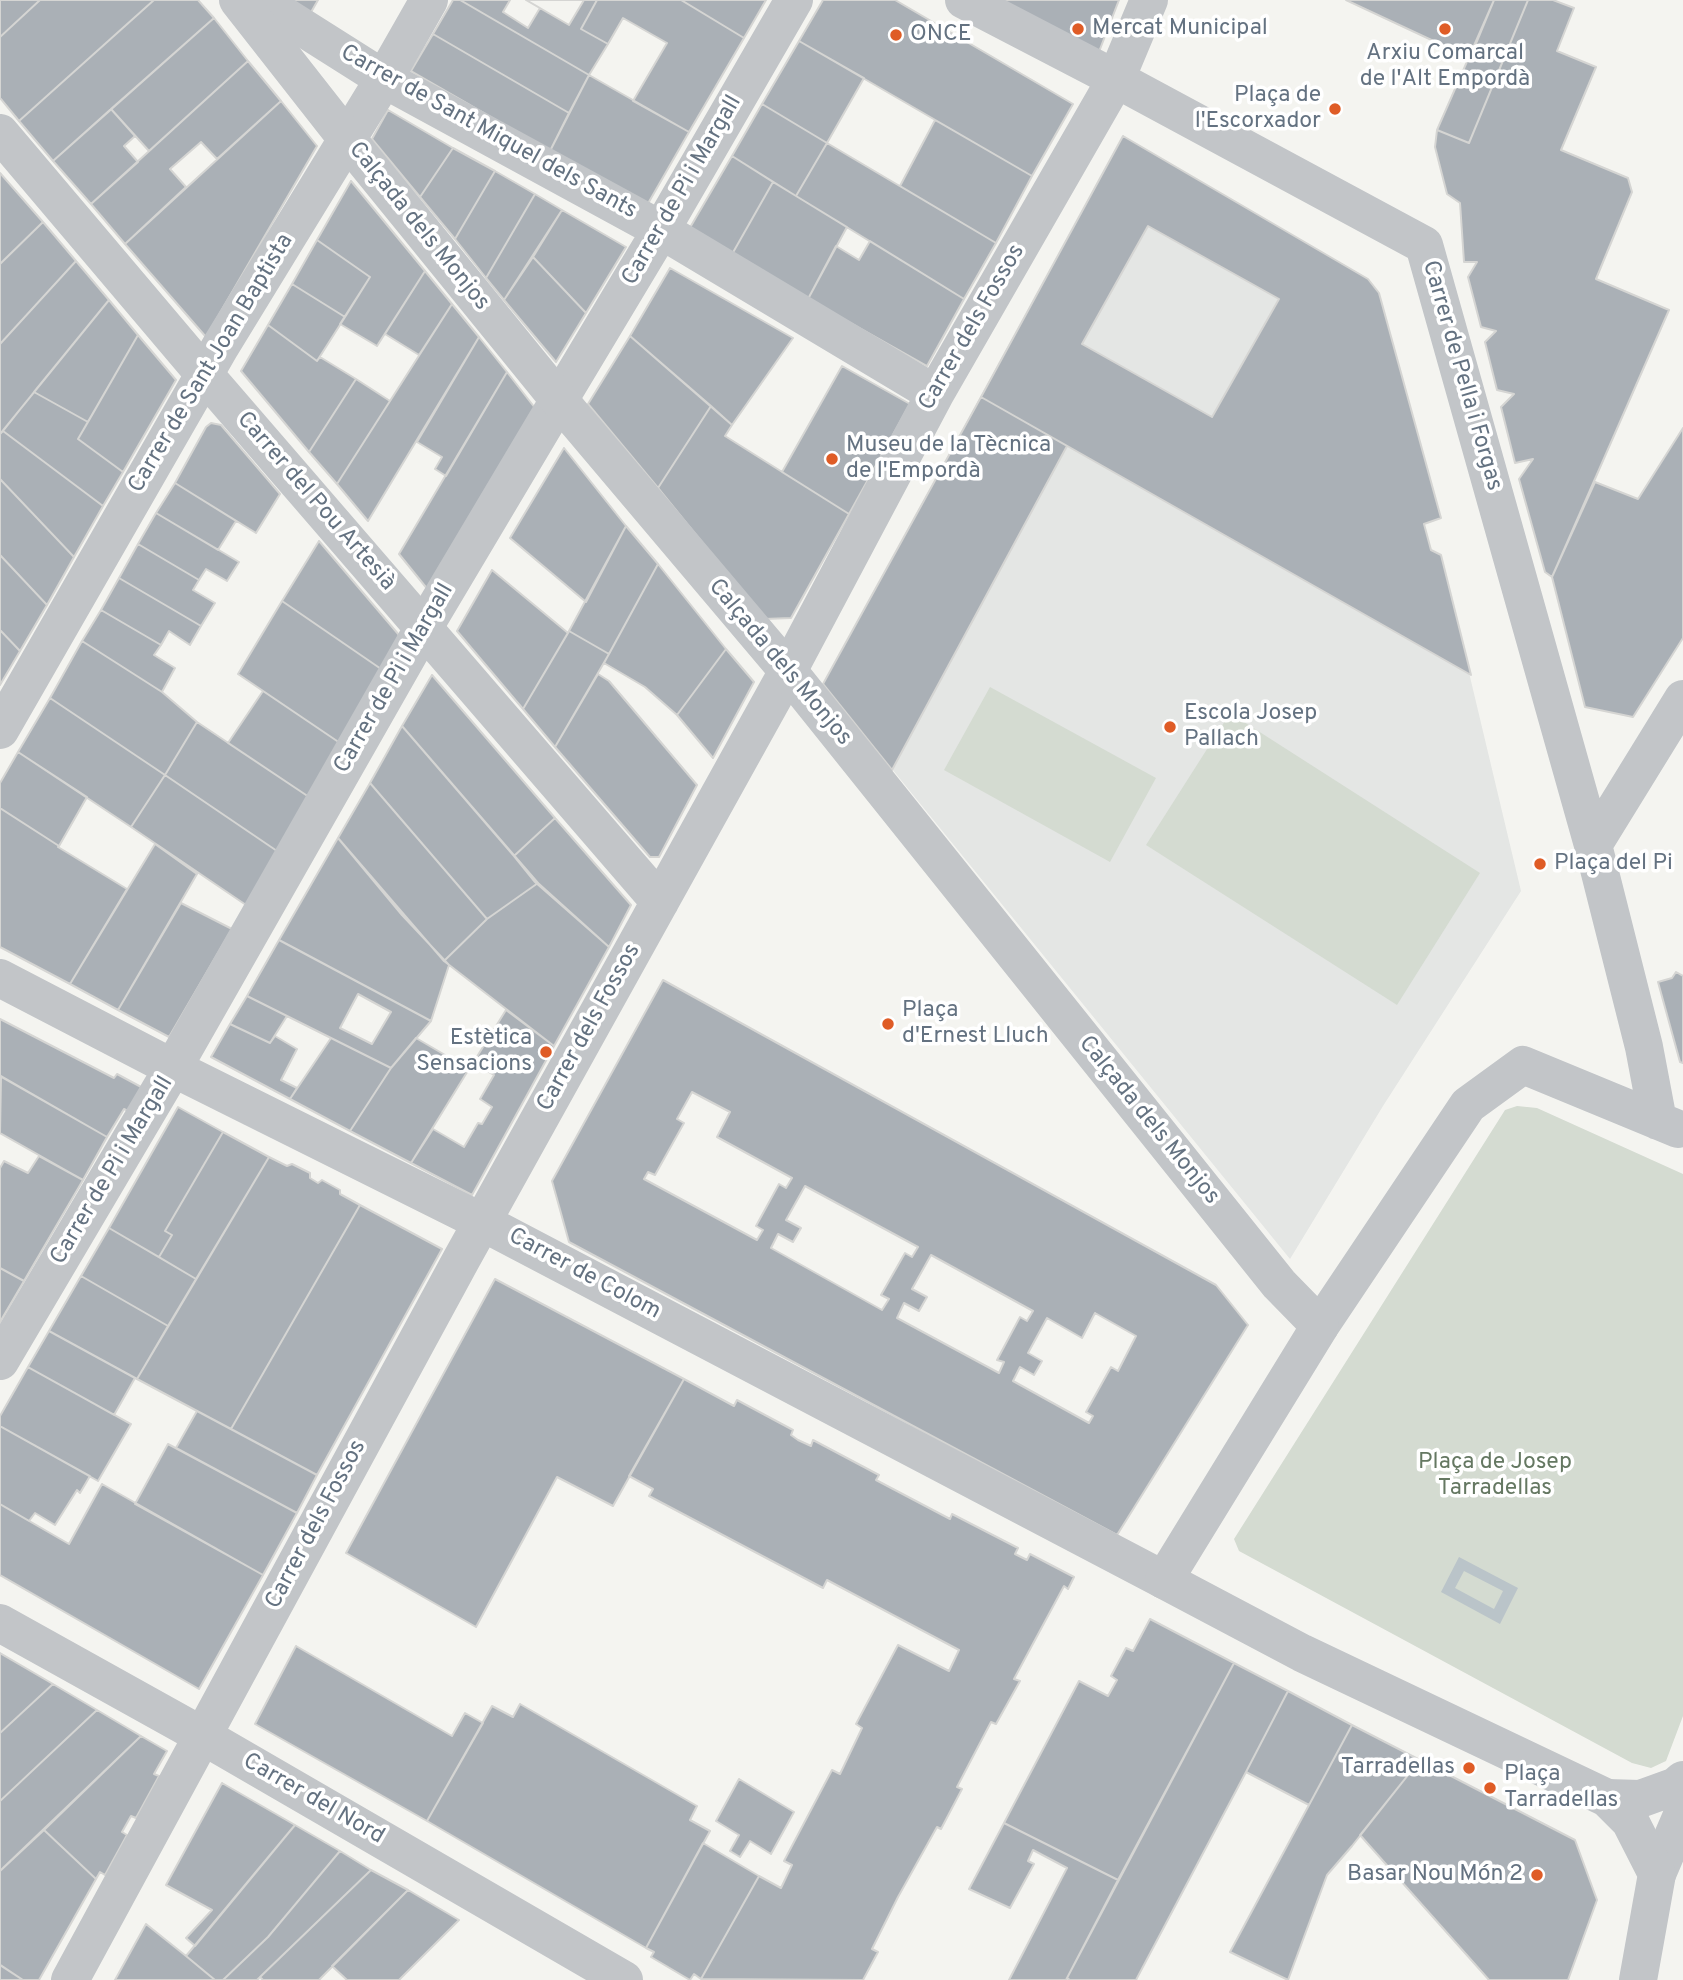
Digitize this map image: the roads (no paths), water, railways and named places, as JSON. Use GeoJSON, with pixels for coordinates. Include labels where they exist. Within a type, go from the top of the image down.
{"type":"FeatureCollection","features":[{"type":"Feature","properties":{"kind":"street","name":"Calçada dels Monjos"},"geometry":{"type":"LineString","coordinates":[[238,0],[559,400],[788,671],[1279,1284],[1320,1326]]}},
{"type":"Feature","properties":{"kind":"street","name":"Carrer de Sant Miquel dels Sants"},"geometry":{"type":"LineString","coordinates":[[259,0],[384,79],[661,230],[935,394]]}},
{"type":"Feature","properties":{"kind":"street","name":"Carrer de Sant Joan Baptista"},"geometry":{"type":"LineString","coordinates":[[0,730],[204,374],[384,79],[429,0]]}},
{"type":"Feature","properties":{"kind":"street","name":"Carrer de Pi i Margall"},"geometry":{"type":"LineString","coordinates":[[0,1361],[173,1068],[424,627],[661,230],[794,0]]}},
{"type":"Feature","properties":{"kind":"street","name":"Carrer de Pella i Forgas"},"geometry":{"type":"LineString","coordinates":[[964,0],[1424,245],[1593,845]]}},
{"type":"Feature","properties":{"kind":"street"},"geometry":{"type":"LineString","coordinates":[[1116,79],[1149,0]]}},
{"type":"Feature","properties":{"kind":"street","name":"Carrer dels Fossos"},"geometry":{"type":"LineString","coordinates":[[70,1980],[482,1222],[788,671],[935,394],[1116,79]]}},
{"type":"Feature","properties":{"kind":"street","name":"Carrer del Pou Artesià"},"geometry":{"type":"LineString","coordinates":[[0,133],[204,374],[660,902]]}},
{"type":"Feature","properties":{"kind":"street"},"geometry":{"type":"LineString","coordinates":[[1671,1126],[1644,1047],[1593,845],[1683,699]]}},
{"type":"Feature","properties":{"kind":"street","name":"Carrer de Colom"},"geometry":{"type":"LineString","coordinates":[[0,978],[173,1068],[482,1222],[1164,1580]]}},
{"type":"Feature","properties":{"kind":"street"},"geometry":{"type":"LineString","coordinates":[[1657,1874],[1630,1821],[1607,1798],[1302,1653],[1164,1580],[1320,1326],[1468,1104],[1523,1065],[1671,1126]]}},
{"type":"Feature","properties":{"kind":"street","name":"Carrer del Nord"},"geometry":{"type":"LineString","coordinates":[[0,1623],[203,1736],[624,1980]]}},
{"type":"Feature","properties":{"kind":"street"},"geometry":{"type":"LineString","coordinates":[[1607,1798],[1640,1799],[1676,1786],[1683,1780]]}},
{"type":"Feature","properties":{"kind":"street"},"geometry":{"type":"LineString","coordinates":[[1638,1980],[1657,1874],[1683,1813]]}},
{"type":"Feature","properties":{"kind":"place","name":"Mercat Municipal"},"geometry":{"type":"Point","coordinates":[1078,29]}},
{"type":"Feature","properties":{"kind":"place","name":"Arxiu Comarcal de l'Alt Empordà"},"geometry":{"type":"Point","coordinates":[1445,29]}},
{"type":"Feature","properties":{"kind":"place","name":"ONCE"},"geometry":{"type":"Point","coordinates":[896,35]}},
{"type":"Feature","properties":{"kind":"place","name":"Plaça de l'Escorxador"},"geometry":{"type":"Point","coordinates":[1335,109]}},
{"type":"Feature","properties":{"kind":"place","name":"Museu de la Tècnica de l'Empordà"},"geometry":{"type":"Point","coordinates":[832,459]}},
{"type":"Feature","properties":{"kind":"place","name":"Escola Josep Pallach"},"geometry":{"type":"Point","coordinates":[1170,727]}},
{"type":"Feature","properties":{"kind":"place","name":"Plaça del Pi"},"geometry":{"type":"Point","coordinates":[1540,864]}},
{"type":"Feature","properties":{"kind":"place","name":"Plaça d'Ernest Lluch"},"geometry":{"type":"Point","coordinates":[888,1024]}},
{"type":"Feature","properties":{"kind":"place","name":"Estètica Sensacions"},"geometry":{"type":"Point","coordinates":[546,1052]}},
{"type":"Feature","properties":{"kind":"place","name":"Tarradellas"},"geometry":{"type":"Point","coordinates":[1469,1768]}},
{"type":"Feature","properties":{"kind":"place","name":"Plaça Tarradellas"},"geometry":{"type":"Point","coordinates":[1490,1788]}},
{"type":"Feature","properties":{"kind":"place","name":"Basar Nou Món 2"},"geometry":{"type":"Point","coordinates":[1537,1875]}},
{"type":"Feature","properties":{"kind":"park label","name":"Plaça de Josep Tarradellas"},"geometry":{"type":"Point","coordinates":[1495,1476]}}]}
